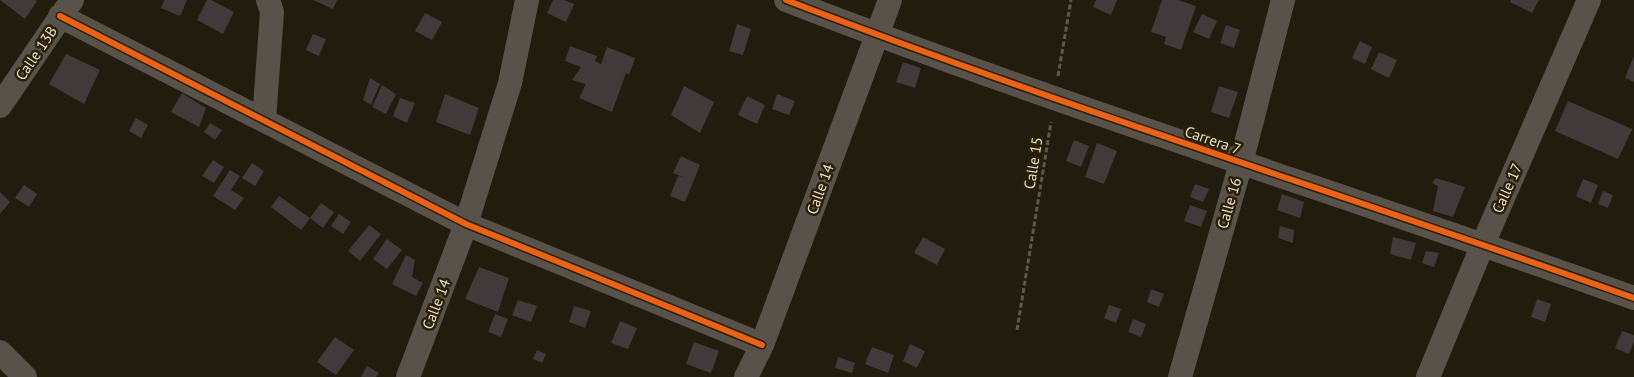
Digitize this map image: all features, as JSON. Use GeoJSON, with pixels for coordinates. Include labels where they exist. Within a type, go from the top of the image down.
{"type":"FeatureCollection","features":[{"type":"Feature","properties":{"kind":"street"},"geometry":{"type":"LineString","coordinates":[[264,120],[272,12],[268,0]]}},
{"type":"Feature","properties":{"kind":"street","name":"Calle 14"},"geometry":{"type":"LineString","coordinates":[[408,377],[466,224],[510,83],[527,0]]}},
{"type":"Feature","properties":{"kind":"street","name":"Carrera 7"},"geometry":{"type":"LineString","coordinates":[[786,0],[876,35],[1055,98],[1483,244],[1634,298]]}},
{"type":"Feature","properties":{"kind":"street","name":"Calle 14"},"geometry":{"type":"LineString","coordinates":[[746,377],[762,345],[890,0]]}},
{"type":"Feature","properties":{"kind":"street","name":"Calle 16"},"geometry":{"type":"LineString","coordinates":[[1180,377],[1241,163],[1283,0]]}},
{"type":"Feature","properties":{"kind":"street","name":"Calle 17"},"geometry":{"type":"LineString","coordinates":[[1428,377],[1483,244],[1590,0]]}},
{"type":"Feature","properties":{"kind":"street"},"geometry":{"type":"LineString","coordinates":[[66,8],[264,120],[466,224],[762,345]]}},
{"type":"Feature","properties":{"kind":"street","name":"Calle 13B"},"geometry":{"type":"LineString","coordinates":[[0,106],[66,8]]}},
{"type":"Feature","properties":{"kind":"street"},"geometry":{"type":"LineString","coordinates":[[0,352],[25,377]]}},
{"type":"Feature","properties":{"kind":"building"},"geometry":{"type":"Polygon","coordinates":[[[0,0],[35,0],[37,1],[25,19],[0,0]]]}},
{"type":"Feature","properties":{"kind":"building"},"geometry":{"type":"Polygon","coordinates":[[[164,0],[187,0],[180,16],[161,8],[164,0]]]}},
{"type":"Feature","properties":{"kind":"building"},"geometry":{"type":"Polygon","coordinates":[[[207,0],[211,0],[234,12],[223,34],[197,20],[207,0]]]}},
{"type":"Feature","properties":{"kind":"building"},"geometry":{"type":"Polygon","coordinates":[[[313,0],[337,0],[333,9],[313,0]]]}},
{"type":"Feature","properties":{"kind":"building"},"geometry":{"type":"Polygon","coordinates":[[[553,0],[564,0],[574,4],[566,22],[547,13],[553,0]]]}},
{"type":"Feature","properties":{"kind":"building"},"geometry":{"type":"Polygon","coordinates":[[[1096,0],[1117,0],[1111,15],[1093,7],[1096,0]]]}},
{"type":"Feature","properties":{"kind":"building"},"geometry":{"type":"Polygon","coordinates":[[[1162,0],[1178,0],[1196,6],[1181,50],[1164,44],[1166,37],[1151,32],[1162,0]]]}},
{"type":"Feature","properties":{"kind":"building"},"geometry":{"type":"Polygon","coordinates":[[[1511,0],[1539,0],[1532,13],[1510,2],[1511,0]]]}},
{"type":"Feature","properties":{"kind":"building"},"geometry":{"type":"Polygon","coordinates":[[[425,13],[442,22],[432,40],[415,31],[425,13]]]}},
{"type":"Feature","properties":{"kind":"building"},"geometry":{"type":"Polygon","coordinates":[[[1202,14],[1217,21],[1209,39],[1193,32],[1202,14]]]}},
{"type":"Feature","properties":{"kind":"building"},"geometry":{"type":"Polygon","coordinates":[[[737,24],[751,29],[743,55],[729,51],[737,24]]]}},
{"type":"Feature","properties":{"kind":"building"},"geometry":{"type":"Polygon","coordinates":[[[1226,25],[1240,30],[1234,48],[1220,43],[1226,25]]]}},
{"type":"Feature","properties":{"kind":"building"},"geometry":{"type":"Polygon","coordinates":[[[313,34],[326,39],[319,56],[306,50],[313,34]]]}},
{"type":"Feature","properties":{"kind":"building"},"geometry":{"type":"Polygon","coordinates":[[[1360,41],[1372,47],[1365,64],[1352,58],[1360,41]]]}},
{"type":"Feature","properties":{"kind":"building"},"geometry":{"type":"Polygon","coordinates":[[[570,46],[597,56],[595,61],[601,64],[607,47],[635,58],[629,75],[626,73],[612,112],[579,98],[586,84],[572,80],[581,67],[565,61],[570,46]]]}},
{"type":"Feature","properties":{"kind":"building"},"geometry":{"type":"Polygon","coordinates":[[[1379,52],[1397,60],[1389,78],[1371,69],[1379,52]]]}},
{"type":"Feature","properties":{"kind":"building"},"geometry":{"type":"Polygon","coordinates":[[[66,54],[100,70],[84,104],[49,84],[66,54]]]}},
{"type":"Feature","properties":{"kind":"building"},"geometry":{"type":"Polygon","coordinates":[[[1634,56],[1634,82],[1625,78],[1634,56]]]}},
{"type":"Feature","properties":{"kind":"building"},"geometry":{"type":"Polygon","coordinates":[[[903,62],[921,68],[915,88],[896,82],[903,62]]]}},
{"type":"Feature","properties":{"kind":"building"},"geometry":{"type":"Polygon","coordinates":[[[370,78],[380,84],[371,105],[363,100],[370,78]]]}},
{"type":"Feature","properties":{"kind":"building"},"geometry":{"type":"Polygon","coordinates":[[[382,85],[396,94],[386,114],[372,107],[382,85]]]}},
{"type":"Feature","properties":{"kind":"building"},"geometry":{"type":"Polygon","coordinates":[[[684,86],[714,102],[700,133],[671,115],[684,86]]]}},
{"type":"Feature","properties":{"kind":"building"},"geometry":{"type":"Polygon","coordinates":[[[1219,86],[1238,92],[1229,118],[1211,112],[1219,86]]]}},
{"type":"Feature","properties":{"kind":"building"},"geometry":{"type":"Polygon","coordinates":[[[182,93],[206,108],[199,127],[171,112],[182,93]]]}},
{"type":"Feature","properties":{"kind":"building"},"geometry":{"type":"Polygon","coordinates":[[[445,94],[479,108],[470,135],[436,122],[445,94]]]}},
{"type":"Feature","properties":{"kind":"building"},"geometry":{"type":"Polygon","coordinates":[[[777,94],[795,101],[789,115],[772,109],[777,94]]]}},
{"type":"Feature","properties":{"kind":"building"},"geometry":{"type":"Polygon","coordinates":[[[747,96],[765,105],[757,124],[738,115],[747,96]]]}},
{"type":"Feature","properties":{"kind":"building"},"geometry":{"type":"Polygon","coordinates":[[[400,98],[415,103],[407,123],[393,116],[400,98]]]}},
{"type":"Feature","properties":{"kind":"building"},"geometry":{"type":"Polygon","coordinates":[[[1568,101],[1632,129],[1618,159],[1555,131],[1568,101]]]}},
{"type":"Feature","properties":{"kind":"building"},"geometry":{"type":"Polygon","coordinates":[[[136,118],[148,125],[141,138],[129,131],[136,118]]]}},
{"type":"Feature","properties":{"kind":"building"},"geometry":{"type":"Polygon","coordinates":[[[210,123],[222,130],[215,140],[204,132],[210,123]]]}},
{"type":"Feature","properties":{"kind":"building"},"geometry":{"type":"Polygon","coordinates":[[[1074,140],[1089,146],[1081,167],[1066,161],[1074,140]]]}},
{"type":"Feature","properties":{"kind":"building"},"geometry":{"type":"Polygon","coordinates":[[[1097,143],[1117,151],[1104,184],[1085,177],[1097,143]]]}},
{"type":"Feature","properties":{"kind":"building"},"geometry":{"type":"Polygon","coordinates":[[[681,156],[700,165],[685,202],[670,196],[678,176],[685,178],[673,173],[681,156]]]}},
{"type":"Feature","properties":{"kind":"building"},"geometry":{"type":"Polygon","coordinates":[[[213,160],[224,167],[214,183],[202,176],[213,160]]]}},
{"type":"Feature","properties":{"kind":"building"},"geometry":{"type":"Polygon","coordinates":[[[252,163],[264,171],[255,186],[242,178],[252,163]]]}},
{"type":"Feature","properties":{"kind":"building"},"geometry":{"type":"Polygon","coordinates":[[[230,170],[240,176],[231,190],[244,198],[235,210],[213,196],[230,170]]]}},
{"type":"Feature","properties":{"kind":"building"},"geometry":{"type":"Polygon","coordinates":[[[1436,178],[1465,187],[1453,217],[1433,211],[1438,186],[1432,183],[1436,178]]]}},
{"type":"Feature","properties":{"kind":"building"},"geometry":{"type":"Polygon","coordinates":[[[1583,179],[1598,185],[1591,203],[1576,196],[1583,179]]]}},
{"type":"Feature","properties":{"kind":"building"},"geometry":{"type":"Polygon","coordinates":[[[1195,184],[1209,189],[1203,202],[1190,197],[1195,184]]]}},
{"type":"Feature","properties":{"kind":"building"},"geometry":{"type":"Polygon","coordinates":[[[24,185],[37,194],[29,207],[15,198],[24,185]]]}},
{"type":"Feature","properties":{"kind":"building"},"geometry":{"type":"Polygon","coordinates":[[[1603,191],[1613,195],[1608,208],[1598,204],[1603,191]]]}},
{"type":"Feature","properties":{"kind":"building"},"geometry":{"type":"Polygon","coordinates":[[[0,192],[10,202],[0,214],[0,192]]]}},
{"type":"Feature","properties":{"kind":"building"},"geometry":{"type":"Polygon","coordinates":[[[1282,194],[1304,202],[1300,218],[1277,210],[1282,194]]]}},
{"type":"Feature","properties":{"kind":"building"},"geometry":{"type":"Polygon","coordinates":[[[279,196],[310,218],[301,230],[271,207],[279,196]]]}},
{"type":"Feature","properties":{"kind":"building"},"geometry":{"type":"Polygon","coordinates":[[[321,203],[334,212],[323,228],[310,218],[321,203]]]}},
{"type":"Feature","properties":{"kind":"building"},"geometry":{"type":"Polygon","coordinates":[[[1190,205],[1207,211],[1201,227],[1184,221],[1190,205]]]}},
{"type":"Feature","properties":{"kind":"building"},"geometry":{"type":"Polygon","coordinates":[[[339,214],[351,222],[343,234],[331,226],[339,214]]]}},
{"type":"Feature","properties":{"kind":"building"},"geometry":{"type":"Polygon","coordinates":[[[369,225],[381,234],[360,261],[348,251],[369,225]]]}},
{"type":"Feature","properties":{"kind":"building"},"geometry":{"type":"Polygon","coordinates":[[[1280,226],[1294,230],[1293,243],[1278,238],[1280,226]]]}},
{"type":"Feature","properties":{"kind":"building"},"geometry":{"type":"Polygon","coordinates":[[[923,237],[945,249],[937,265],[914,253],[923,237]]]}},
{"type":"Feature","properties":{"kind":"building"},"geometry":{"type":"Polygon","coordinates":[[[1393,237],[1416,243],[1411,260],[1390,254],[1393,237]]]}},
{"type":"Feature","properties":{"kind":"building"},"geometry":{"type":"Polygon","coordinates":[[[387,239],[402,250],[387,269],[373,259],[387,239]]]}},
{"type":"Feature","properties":{"kind":"building"},"geometry":{"type":"Polygon","coordinates":[[[1426,251],[1439,253],[1434,267],[1422,263],[1426,251]]]}},
{"type":"Feature","properties":{"kind":"building"},"geometry":{"type":"Polygon","coordinates":[[[406,255],[415,260],[412,277],[423,283],[416,296],[392,284],[406,255]]]}},
{"type":"Feature","properties":{"kind":"building"},"geometry":{"type":"Polygon","coordinates":[[[479,267],[509,278],[498,312],[465,299],[479,267]]]}},
{"type":"Feature","properties":{"kind":"building"},"geometry":{"type":"Polygon","coordinates":[[[1151,289],[1164,294],[1159,307],[1147,302],[1151,289]]]}},
{"type":"Feature","properties":{"kind":"building"},"geometry":{"type":"Polygon","coordinates":[[[1537,299],[1551,304],[1545,322],[1531,317],[1537,299]]]}},
{"type":"Feature","properties":{"kind":"building"},"geometry":{"type":"Polygon","coordinates":[[[518,300],[537,306],[531,322],[512,315],[518,300]]]}},
{"type":"Feature","properties":{"kind":"building"},"geometry":{"type":"Polygon","coordinates":[[[1109,305],[1121,309],[1116,323],[1104,318],[1109,305]]]}},
{"type":"Feature","properties":{"kind":"building"},"geometry":{"type":"Polygon","coordinates":[[[574,306],[591,311],[585,328],[569,322],[574,306]]]}},
{"type":"Feature","properties":{"kind":"building"},"geometry":{"type":"Polygon","coordinates":[[[495,314],[508,319],[501,337],[488,332],[495,314]]]}},
{"type":"Feature","properties":{"kind":"building"},"geometry":{"type":"Polygon","coordinates":[[[1133,319],[1146,324],[1141,337],[1128,332],[1133,319]]]}},
{"type":"Feature","properties":{"kind":"building"},"geometry":{"type":"Polygon","coordinates":[[[620,321],[637,328],[628,349],[611,343],[620,321]]]}},
{"type":"Feature","properties":{"kind":"building"},"geometry":{"type":"Polygon","coordinates":[[[1622,331],[1634,335],[1634,342],[1629,354],[1615,348],[1622,331]]]}},
{"type":"Feature","properties":{"kind":"building"},"geometry":{"type":"Polygon","coordinates":[[[335,337],[354,350],[336,375],[317,362],[335,337]]]}},
{"type":"Feature","properties":{"kind":"building"},"geometry":{"type":"Polygon","coordinates":[[[694,342],[719,351],[711,373],[686,364],[694,342]]]}},
{"type":"Feature","properties":{"kind":"building"},"geometry":{"type":"Polygon","coordinates":[[[910,344],[925,351],[917,368],[903,361],[910,344]]]}},
{"type":"Feature","properties":{"kind":"building"},"geometry":{"type":"Polygon","coordinates":[[[872,347],[894,355],[888,373],[865,364],[872,347]]]}},
{"type":"Feature","properties":{"kind":"building"},"geometry":{"type":"Polygon","coordinates":[[[537,350],[546,354],[542,363],[533,359],[537,350]]]}},
{"type":"Feature","properties":{"kind":"building"},"geometry":{"type":"Polygon","coordinates":[[[838,357],[855,363],[852,373],[835,368],[838,357]]]}},
{"type":"Feature","properties":{"kind":"building"},"geometry":{"type":"Polygon","coordinates":[[[367,366],[379,373],[376,377],[361,377],[367,366]]]}},
{"type":"Feature","properties":{"kind":"cycle path"},"geometry":{"type":"LineString","coordinates":[[786,0],[997,78],[1634,298]]}},
{"type":"Feature","properties":{"kind":"cycle path"},"geometry":{"type":"LineString","coordinates":[[60,16],[466,224],[762,345]]}}]}
